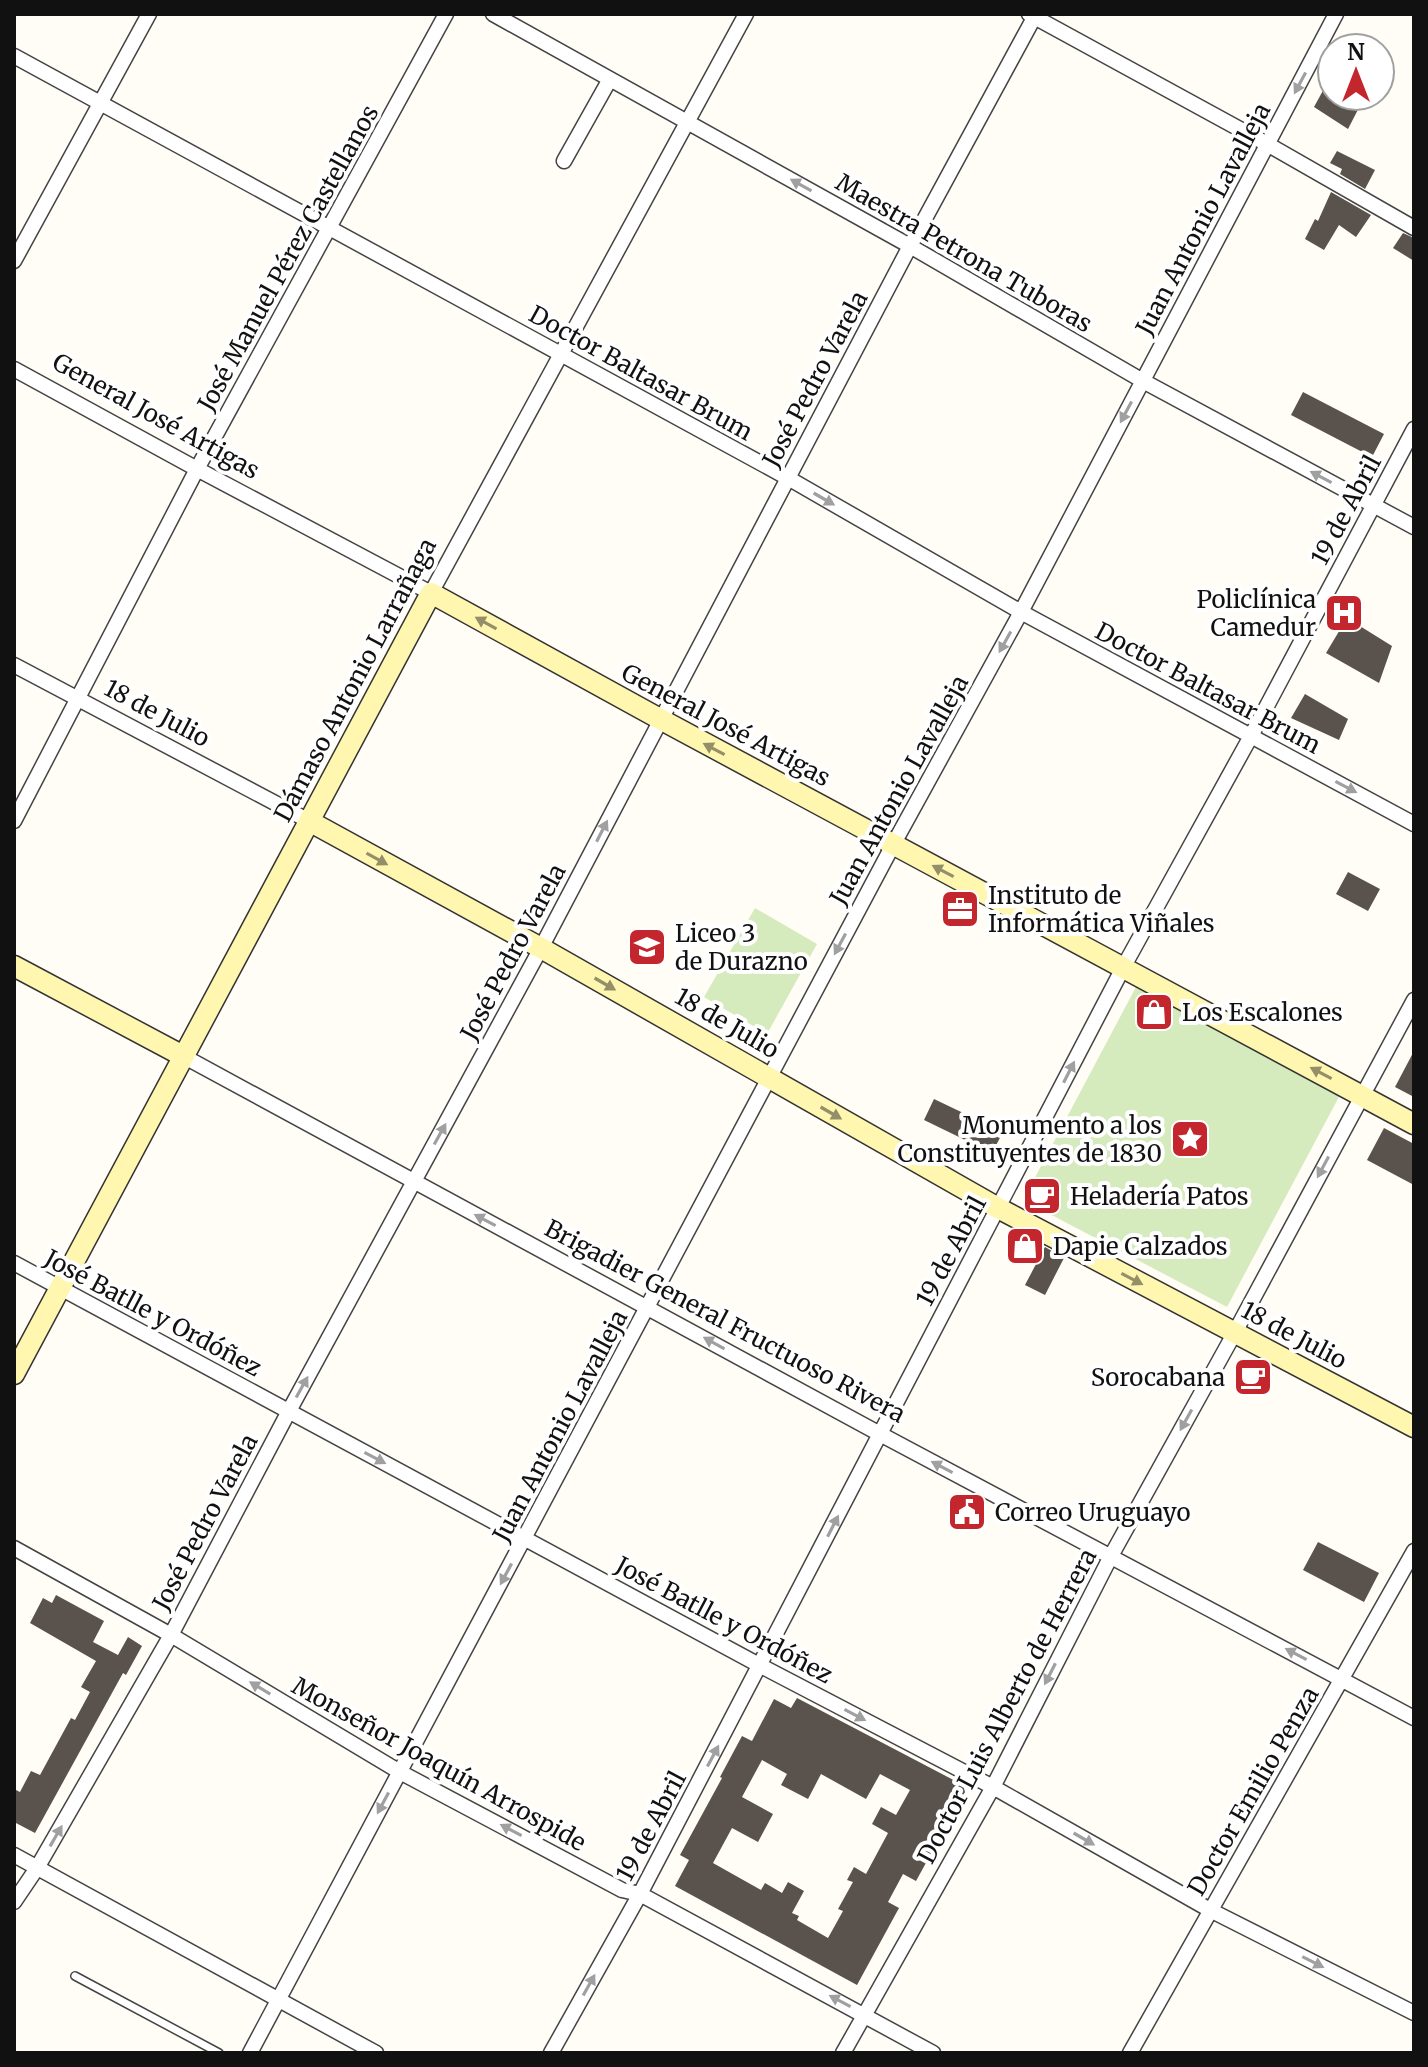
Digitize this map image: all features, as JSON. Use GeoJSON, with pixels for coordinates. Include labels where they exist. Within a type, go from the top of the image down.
{"type":"FeatureCollection","features":[{"type":"Feature","properties":{"kind":"street"},"geometry":{"type":"LineString","coordinates":[[14,261],[149,14]]}},
{"type":"Feature","properties":{"kind":"street","name":"José Manuel Pérez Castellanos"},"geometry":{"type":"LineString","coordinates":[[14,821],[197,469],[446,14]]}},
{"type":"Feature","properties":{"kind":"street","name":"Maestra Petrona Tuboras"},"geometry":{"type":"LineString","coordinates":[[493,14],[910,246],[1143,381],[1414,527]]}},
{"type":"Feature","properties":{"kind":"street","name":"Dámaso Antonio Larrañaga"},"geometry":{"type":"LineString","coordinates":[[14,1374],[559,354],[746,14]]}},
{"type":"Feature","properties":{"kind":"street","name":"Juan Antonio Lavalleja"},"geometry":{"type":"LineString","coordinates":[[250,2053],[893,845],[1021,612],[1336,14]]}},
{"type":"Feature","properties":{"kind":"street"},"geometry":{"type":"LineString","coordinates":[[1033,15],[1414,228]]}},
{"type":"Feature","properties":{"kind":"street","name":"José Pedro Varela"},"geometry":{"type":"LineString","coordinates":[[14,1902],[37,1868],[171,1635],[541,948],[1033,15]]}},
{"type":"Feature","properties":{"kind":"street","name":"Doctor Baltasar Brum"},"geometry":{"type":"LineString","coordinates":[[14,56],[788,478],[1021,612],[1414,824]]}},
{"type":"Feature","properties":{"kind":"street"},"geometry":{"type":"LineString","coordinates":[[564,161],[610,79]]}},
{"type":"Feature","properties":{"kind":"street","name":"General José Artigas"},"geometry":{"type":"LineString","coordinates":[[14,369],[1414,1124]]}},
{"type":"Feature","properties":{"kind":"street","name":"19 de Abril"},"geometry":{"type":"LineString","coordinates":[[551,2053],[761,1666],[1124,966],[1251,736],[1414,429]]}},
{"type":"Feature","properties":{"kind":"street","name":"18 de Julio"},"geometry":{"type":"LineString","coordinates":[[14,665],[541,948],[998,1208],[1414,1427]]}},
{"type":"Feature","properties":{"kind":"street","name":"Brigadier General Fructuoso Rivera"},"geometry":{"type":"LineString","coordinates":[[14,966],[880,1434],[1414,1718]]}},
{"type":"Feature","properties":{"kind":"street","name":"Doctor Luis Alberto de Herrera"},"geometry":{"type":"LineString","coordinates":[[843,2053],[993,1787],[1111,1556],[1414,1000]]}},
{"type":"Feature","properties":{"kind":"street","name":"José Batlle y Ordóñez"},"geometry":{"type":"LineString","coordinates":[[14,1263],[761,1666],[993,1787],[1210,1910],[1414,2013]]}},
{"type":"Feature","properties":{"kind":"street","name":"Monseñor Joaquín Arrospide"},"geometry":{"type":"LineString","coordinates":[[14,1548],[171,1635],[400,1772],[622,1890],[640,1894],[933,2053]]}},
{"type":"Feature","properties":{"kind":"street","name":"Doctor Emilio Penza"},"geometry":{"type":"LineString","coordinates":[[1130,2053],[1414,1551]]}},
{"type":"Feature","properties":{"kind":"street"},"geometry":{"type":"LineString","coordinates":[[14,1855],[376,2053]]}},
{"type":"Feature","properties":{"kind":"lane"},"geometry":{"type":"LineString","coordinates":[[75,1976],[219,2053]]}},
{"type":"Feature","properties":{"kind":"green space"},"geometry":{"type":"Polygon","coordinates":[[[755,908],[817,944],[767,1034],[704,997],[755,908]]]}},
{"type":"Feature","properties":{"kind":"green space"},"geometry":{"type":"Polygon","coordinates":[[[1136,987],[1340,1095],[1227,1307],[1023,1200],[1136,987]]]}},
{"type":"Feature","properties":{"kind":"building"},"geometry":{"type":"Polygon","coordinates":[[[1322,112],[1357,112],[1348,129],[1322,112]]]}},
{"type":"Feature","properties":{"kind":"building"},"geometry":{"type":"Polygon","coordinates":[[[1337,151],[1375,170],[1365,189],[1340,174],[1342,169],[1330,163],[1337,151]]]}},
{"type":"Feature","properties":{"kind":"building"},"geometry":{"type":"Polygon","coordinates":[[[1331,192],[1371,215],[1356,237],[1339,225],[1324,250],[1305,239],[1315,219],[1318,221],[1331,192]]]}},
{"type":"Feature","properties":{"kind":"building"},"geometry":{"type":"Polygon","coordinates":[[[1403,233],[1414,238],[1414,261],[1393,248],[1403,233]]]}},
{"type":"Feature","properties":{"kind":"building"},"geometry":{"type":"Polygon","coordinates":[[[1303,392],[1384,434],[1372,457],[1291,415],[1303,392]]]}},
{"type":"Feature","properties":{"kind":"building"},"geometry":{"type":"Polygon","coordinates":[[[1347,618],[1392,646],[1379,683],[1326,653],[1347,618]]]}},
{"type":"Feature","properties":{"kind":"building"},"geometry":{"type":"Polygon","coordinates":[[[1305,694],[1348,719],[1339,740],[1291,718],[1305,694]]]}},
{"type":"Feature","properties":{"kind":"building"},"geometry":{"type":"Polygon","coordinates":[[[1348,872],[1380,889],[1368,911],[1336,894],[1348,872]]]}},
{"type":"Feature","properties":{"kind":"building"},"geometry":{"type":"Polygon","coordinates":[[[1414,1051],[1414,1097],[1395,1087],[1414,1051]]]}},
{"type":"Feature","properties":{"kind":"building"},"geometry":{"type":"Polygon","coordinates":[[[934,1099],[1003,1132],[992,1153],[924,1120],[934,1099]]]}},
{"type":"Feature","properties":{"kind":"building"},"geometry":{"type":"Polygon","coordinates":[[[1384,1128],[1414,1144],[1414,1185],[1367,1160],[1384,1128]]]}},
{"type":"Feature","properties":{"kind":"building"},"geometry":{"type":"Polygon","coordinates":[[[1045,1247],[1064,1258],[1045,1295],[1025,1285],[1045,1247]]]}},
{"type":"Feature","properties":{"kind":"building","name":"Sorocabana"},"geometry":{"type":"Polygon","coordinates":[[[1248,1358],[1270,1370],[1256,1396],[1235,1384],[1248,1358]]]}},
{"type":"Feature","properties":{"kind":"building"},"geometry":{"type":"Polygon","coordinates":[[[1318,1542],[1379,1573],[1364,1602],[1303,1570],[1318,1542]]]}},
{"type":"Feature","properties":{"kind":"building"},"geometry":{"type":"Polygon","coordinates":[[[56,1595],[104,1621],[93,1642],[118,1655],[128,1637],[142,1646],[126,1675],[123,1673],[35,1833],[14,1822],[14,1789],[20,1792],[31,1771],[40,1775],[71,1718],[75,1720],[90,1692],[81,1687],[96,1661],[30,1623],[43,1598],[52,1603],[56,1595]]]}},
{"type":"Feature","properties":{"kind":"building"},"geometry":{"type":"Polygon","coordinates":[[[797,1698],[963,1785],[965,1792],[916,1881],[903,1874],[888,1902],[899,1908],[857,1985],[675,1886],[689,1860],[680,1855],[742,1736],[752,1741],[774,1699],[791,1708],[797,1698]],[[762,1760],[742,1797],[773,1814],[758,1842],[732,1828],[713,1863],[761,1890],[765,1883],[782,1893],[788,1882],[804,1891],[792,1913],[799,1916],[797,1920],[828,1938],[843,1911],[838,1909],[853,1882],[847,1880],[854,1867],[866,1874],[888,1833],[872,1824],[881,1807],[896,1815],[910,1790],[880,1774],[866,1799],[821,1774],[808,1799],[781,1785],[787,1774],[762,1760]]]}},
{"type":"Feature","properties":{"kind":"place","name":"Policlínica Camedur"},"geometry":{"type":"Point","coordinates":[1344,613]}},
{"type":"Feature","properties":{"kind":"place","name":"Instituto de Informática Viñales"},"geometry":{"type":"Point","coordinates":[960,909]}},
{"type":"Feature","properties":{"kind":"place","name":"Liceo 3 de Durazno"},"geometry":{"type":"Point","coordinates":[647,947]}},
{"type":"Feature","properties":{"kind":"place","name":"Los Escalones"},"geometry":{"type":"Point","coordinates":[1154,1012]}},
{"type":"Feature","properties":{"kind":"place","name":"Monumento a los Constituyentes de 1830"},"geometry":{"type":"Point","coordinates":[1190,1139]}},
{"type":"Feature","properties":{"kind":"place","name":"Heladería Patos"},"geometry":{"type":"Point","coordinates":[1042,1196]}},
{"type":"Feature","properties":{"kind":"place","name":"Dapie Calzados"},"geometry":{"type":"Point","coordinates":[1025,1246]}},
{"type":"Feature","properties":{"kind":"place","name":"Sorocabana"},"geometry":{"type":"Point","coordinates":[1253,1377]}},
{"type":"Feature","properties":{"kind":"place","name":"Correo Uruguayo"},"geometry":{"type":"Point","coordinates":[967,1512]}}]}
